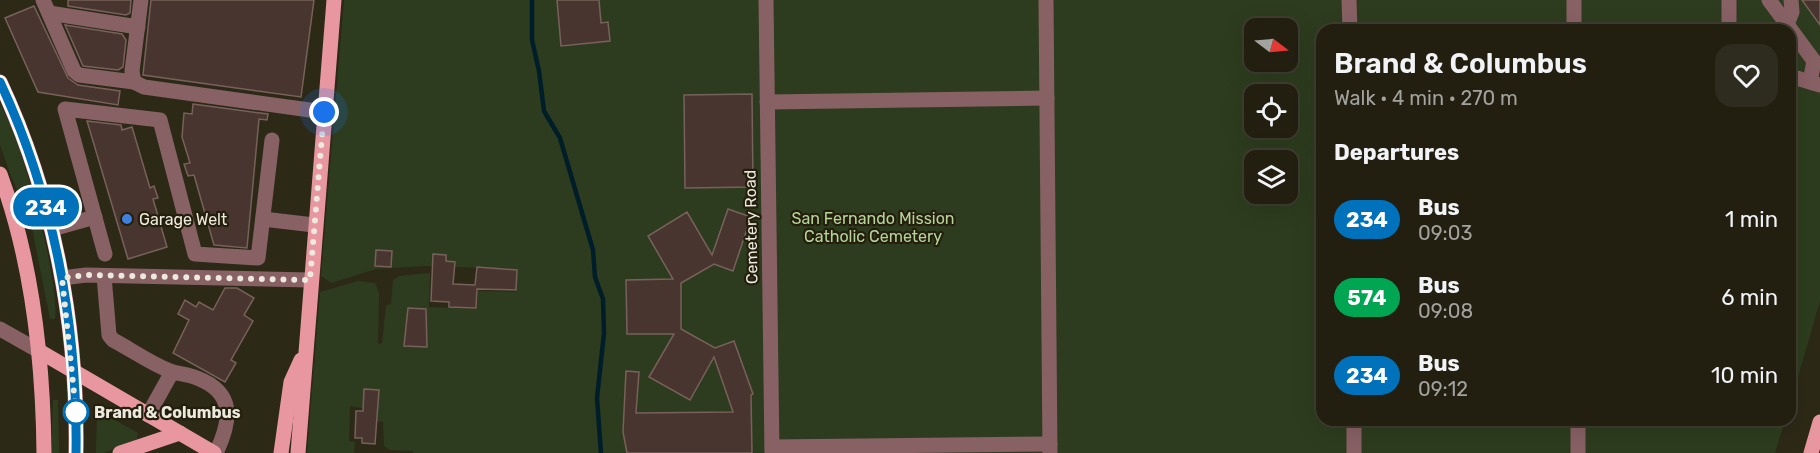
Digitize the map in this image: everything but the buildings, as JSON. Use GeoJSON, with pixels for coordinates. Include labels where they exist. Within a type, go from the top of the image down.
{"type":"FeatureCollection","features":[{"type":"Feature","properties":{"kind":"main road"},"geometry":{"type":"LineString","coordinates":[[298,453],[314,225],[334,0]]}},
{"type":"Feature","properties":{"kind":"main road"},"geometry":{"type":"LineString","coordinates":[[0,82],[34,166],[52,229],[62,278],[72,371],[76,453]]}},
{"type":"Feature","properties":{"kind":"main road"},"geometry":{"type":"LineString","coordinates":[[0,174],[24,255],[39,351],[44,453]]}},
{"type":"Feature","properties":{"kind":"main road"},"geometry":{"type":"LineString","coordinates":[[281,453],[291,382],[306,349]]}},
{"type":"Feature","properties":{"kind":"main road"},"geometry":{"type":"LineString","coordinates":[[39,351],[215,453]]}},
{"type":"Feature","properties":{"kind":"main road"},"geometry":{"type":"LineString","coordinates":[[1811,453],[1820,422]]}},
{"type":"Feature","properties":{"kind":"main road"},"geometry":{"type":"LineString","coordinates":[[120,453],[180,433]]}},
{"type":"Feature","properties":{"kind":"street"},"geometry":{"type":"LineString","coordinates":[[134,82],[132,71],[141,0]]}},
{"type":"Feature","properties":{"kind":"street","name":"Cemetery Road"},"geometry":{"type":"LineString","coordinates":[[766,0],[772,450]]}},
{"type":"Feature","properties":{"kind":"street"},"geometry":{"type":"LineString","coordinates":[[772,450],[1050,448],[1046,0]]}},
{"type":"Feature","properties":{"kind":"street"},"geometry":{"type":"LineString","coordinates":[[1349,0],[1350,24]]}},
{"type":"Feature","properties":{"kind":"street"},"geometry":{"type":"LineString","coordinates":[[1574,0],[1574,24]]}},
{"type":"Feature","properties":{"kind":"street"},"geometry":{"type":"LineString","coordinates":[[1729,0],[1729,24]]}},
{"type":"Feature","properties":{"kind":"street"},"geometry":{"type":"LineString","coordinates":[[1769,0],[1787,24]]}},
{"type":"Feature","properties":{"kind":"street"},"geometry":{"type":"LineString","coordinates":[[1787,24],[1792,12],[1791,0]]}},
{"type":"Feature","properties":{"kind":"street"},"geometry":{"type":"LineString","coordinates":[[46,6],[138,27]]}},
{"type":"Feature","properties":{"kind":"street"},"geometry":{"type":"LineString","coordinates":[[46,6],[74,71],[79,75],[134,82],[144,87],[324,112]]}},
{"type":"Feature","properties":{"kind":"street"},"geometry":{"type":"LineString","coordinates":[[1796,34],[1817,59],[1815,83],[1796,78]]}},
{"type":"Feature","properties":{"kind":"street"},"geometry":{"type":"LineString","coordinates":[[767,102],[1047,98]]}},
{"type":"Feature","properties":{"kind":"street"},"geometry":{"type":"LineString","coordinates":[[105,254],[65,109],[160,120],[195,254],[258,258],[272,140]]}},
{"type":"Feature","properties":{"kind":"street"},"geometry":{"type":"LineString","coordinates":[[52,229],[95,217]]}},
{"type":"Feature","properties":{"kind":"street"},"geometry":{"type":"LineString","coordinates":[[262,219],[314,225]]}},
{"type":"Feature","properties":{"kind":"street"},"geometry":{"type":"LineString","coordinates":[[104,276],[109,335],[172,372],[203,380],[222,395],[227,406],[228,420],[215,453]]}},
{"type":"Feature","properties":{"kind":"street"},"geometry":{"type":"LineString","coordinates":[[62,278],[143,276],[310,280]]}},
{"type":"Feature","properties":{"kind":"street"},"geometry":{"type":"LineString","coordinates":[[0,329],[39,351]]}},
{"type":"Feature","properties":{"kind":"street"},"geometry":{"type":"LineString","coordinates":[[148,415],[172,372]]}},
{"type":"Feature","properties":{"kind":"street"},"geometry":{"type":"LineString","coordinates":[[1354,426],[1354,453]]}},
{"type":"Feature","properties":{"kind":"street"},"geometry":{"type":"LineString","coordinates":[[1578,426],[1578,453]]}},
{"type":"Feature","properties":{"kind":"green space","name":"San Fernando Mission Catholic Cemetery"},"geometry":{"type":"Polygon","coordinates":[[[344,0],[1820,0],[1820,301],[1796,384],[1796,24],[1316,24],[1316,426],[1783,426],[1775,453],[413,453],[413,451],[390,450],[384,446],[383,422],[377,421],[378,411],[350,406],[349,441],[355,442],[354,453],[307,453],[320,292],[358,281],[375,283],[379,293],[378,344],[382,343],[386,305],[391,304],[393,280],[399,276],[430,273],[429,307],[477,309],[478,291],[516,292],[517,269],[425,266],[376,269],[331,283],[321,276],[344,0]]]}},
{"type":"Feature","properties":{"kind":"green space"},"geometry":{"type":"Polygon","coordinates":[[[0,104],[18,146],[37,209],[51,274],[55,319],[50,319],[29,213],[12,179],[0,145],[0,104]]]}},
{"type":"Feature","properties":{"kind":"green space"},"geometry":{"type":"Polygon","coordinates":[[[53,400],[58,400],[59,453],[51,453],[53,400]]]}},
{"type":"Feature","properties":{"kind":"green space"},"geometry":{"type":"Polygon","coordinates":[[[97,410],[138,433],[137,439],[104,453],[96,453],[97,410]]]}},
{"type":"Feature","properties":{"kind":"waterway"},"geometry":{"type":"LineString","coordinates":[[532,0],[532,40],[544,111],[560,138],[593,250],[595,277],[603,299],[604,333],[597,398],[601,453]]}},
{"type":"Feature","properties":{"kind":"bus line","name":"234"},"geometry":{"type":"LineString","coordinates":[[0,82],[15,114],[34,166],[58,256],[70,342],[75,401],[76,453]]}},
{"type":"Feature","properties":{"kind":"place","name":"Garage Welt"},"geometry":{"type":"Point","coordinates":[127,219]}},
{"type":"Feature","properties":{"kind":"place","name":"Brand & Columbus"},"geometry":{"type":"Point","coordinates":[76,412]}},
{"type":"Feature","properties":{"kind":"route"},"geometry":{"type":"LineString","coordinates":[[76,412],[62,278],[86,275],[310,280],[324,112]]}}]}
